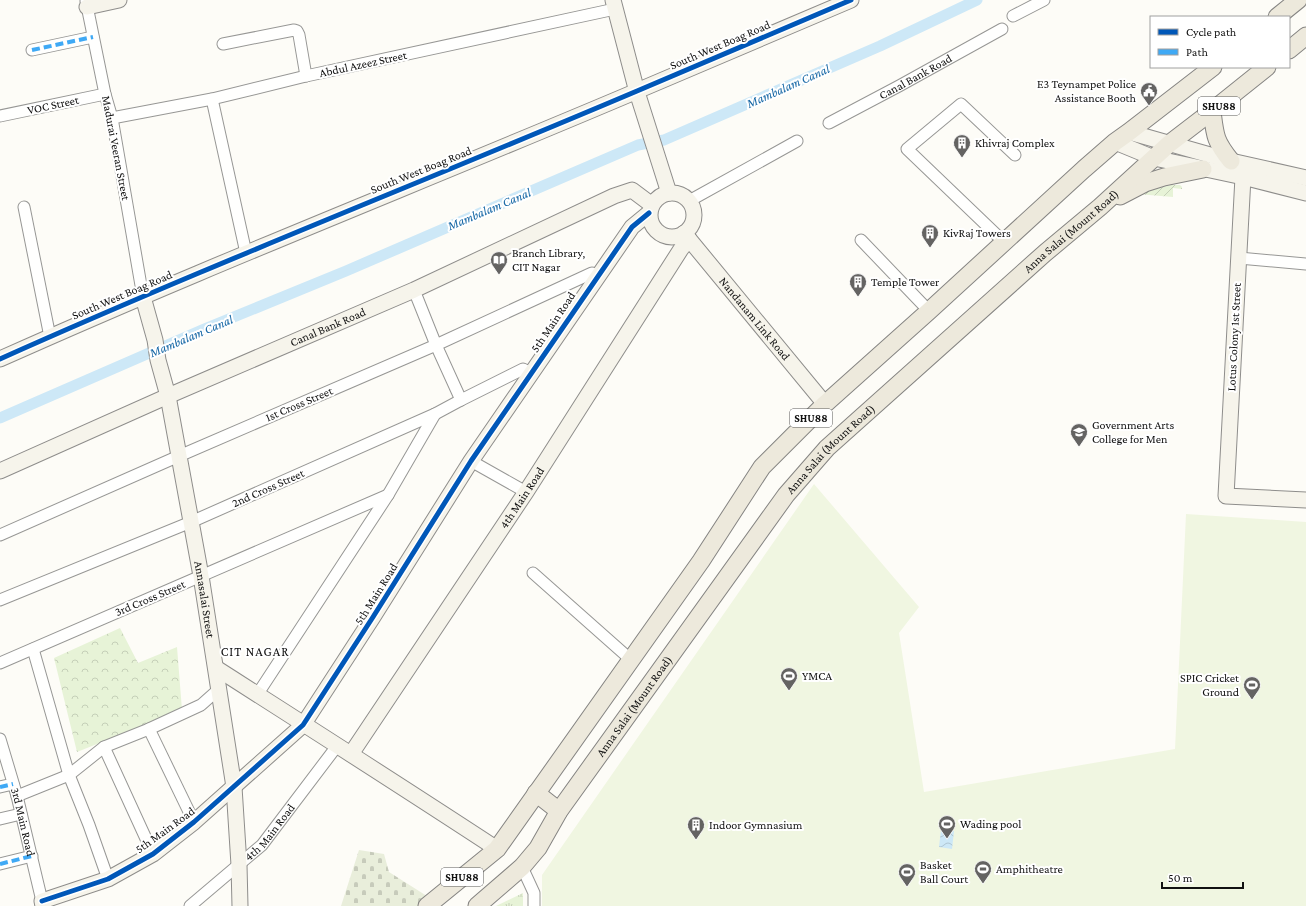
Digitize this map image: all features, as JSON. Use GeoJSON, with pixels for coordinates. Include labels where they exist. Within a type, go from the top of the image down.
{"type":"FeatureCollection","features":[{"type":"Feature","properties":{"kind":"main road"},"geometry":{"type":"LineString","coordinates":[[1278,16],[1298,0]]}},
{"type":"Feature","properties":{"kind":"main road"},"geometry":{"type":"LineString","coordinates":[[1290,49],[1306,36]]}},
{"type":"Feature","properties":{"kind":"main road","name":"SHU88"},"geometry":{"type":"LineString","coordinates":[[427,906],[497,849],[630,659],[701,561],[762,468],[825,404],[1084,169],[1115,142],[1212,68]]}},
{"type":"Feature","properties":{"kind":"main road","name":"Anna Salai (Mount Road)"},"geometry":{"type":"LineString","coordinates":[[477,906],[522,867],[538,848],[559,811],[786,495],[822,454],[1045,253],[1100,207],[1169,144],[1266,68]]}},
{"type":"Feature","properties":{"kind":"main road"},"geometry":{"type":"LineString","coordinates":[[1212,111],[1214,130],[1220,148],[1231,161]]}},
{"type":"Feature","properties":{"kind":"main road"},"geometry":{"type":"LineString","coordinates":[[1100,207],[1145,183],[1164,177],[1203,169]]}},
{"type":"Feature","properties":{"kind":"main road"},"geometry":{"type":"LineString","coordinates":[[536,793],[559,811]]}},
{"type":"Feature","properties":{"kind":"street"},"geometry":{"type":"LineString","coordinates":[[86,3],[119,0]]}},
{"type":"Feature","properties":{"kind":"street","name":"South West Boag Road"},"geometry":{"type":"LineString","coordinates":[[0,360],[246,253],[636,92],[851,0]]}},
{"type":"Feature","properties":{"kind":"street"},"geometry":{"type":"LineString","coordinates":[[1013,16],[1044,0]]}},
{"type":"Feature","properties":{"kind":"street","name":"Madurai Veeran Street"},"geometry":{"type":"LineString","coordinates":[[86,3],[105,94],[112,118],[143,297]]}},
{"type":"Feature","properties":{"kind":"street"},"geometry":{"type":"LineString","coordinates":[[614,4],[636,92],[669,193]]}},
{"type":"Feature","properties":{"kind":"street","name":"Abdul Azeez Street"},"geometry":{"type":"LineString","coordinates":[[112,118],[212,99],[614,4]]}},
{"type":"Feature","properties":{"kind":"street","name":"Canal Bank Road"},"geometry":{"type":"LineString","coordinates":[[829,123],[1002,29]]}},
{"type":"Feature","properties":{"kind":"street"},"geometry":{"type":"LineString","coordinates":[[223,44],[294,30],[297,31],[306,76]]}},
{"type":"Feature","properties":{"kind":"street"},"geometry":{"type":"LineString","coordinates":[[32,50],[93,37]]}},
{"type":"Feature","properties":{"kind":"street","name":"VOC Street"},"geometry":{"type":"LineString","coordinates":[[0,116],[105,94]]}},
{"type":"Feature","properties":{"kind":"street"},"geometry":{"type":"LineString","coordinates":[[212,99],[246,253]]}},
{"type":"Feature","properties":{"kind":"street"},"geometry":{"type":"LineString","coordinates":[[1004,242],[907,149],[961,104],[1015,156]]}},
{"type":"Feature","properties":{"kind":"street"},"geometry":{"type":"LineString","coordinates":[[1129,132],[1231,161],[1306,178]]}},
{"type":"Feature","properties":{"kind":"street"},"geometry":{"type":"LineString","coordinates":[[689,201],[797,141]]}},
{"type":"Feature","properties":{"kind":"street"},"geometry":{"type":"LineString","coordinates":[[1115,142],[1154,158],[1243,177],[1306,193]]}},
{"type":"Feature","properties":{"kind":"street","name":"Lotus Colony 1st Street"},"geometry":{"type":"LineString","coordinates":[[1243,177],[1226,496],[1306,500]]}},
{"type":"Feature","properties":{"kind":"street","name":"Canal Bank Road"},"geometry":{"type":"LineString","coordinates":[[0,471],[168,396],[414,290],[614,196],[632,190],[650,209]]}},
{"type":"Feature","properties":{"kind":"street"},"geometry":{"type":"LineString","coordinates":[[669,193],[680,194],[689,201],[693,208],[693,222],[686,236],[670,237],[663,235],[657,232],[650,220],[650,209],[656,199],[669,193]]}},
{"type":"Feature","properties":{"kind":"street"},"geometry":{"type":"LineString","coordinates":[[24,207],[50,337]]}},
{"type":"Feature","properties":{"kind":"street","name":"5th Main Road"},"geometry":{"type":"LineString","coordinates":[[42,903],[108,879],[153,854],[194,822],[303,725],[471,461],[632,227],[650,209]]}},
{"type":"Feature","properties":{"kind":"street","name":"Nandanam Link Road"},"geometry":{"type":"LineString","coordinates":[[686,236],[825,404]]}},
{"type":"Feature","properties":{"kind":"street","name":"4th Main Road"},"geometry":{"type":"LineString","coordinates":[[351,754],[526,492],[681,249],[686,236]]}},
{"type":"Feature","properties":{"kind":"street"},"geometry":{"type":"LineString","coordinates":[[861,240],[929,311]]}},
{"type":"Feature","properties":{"kind":"street"},"geometry":{"type":"LineString","coordinates":[[1239,258],[1306,264]]}},
{"type":"Feature","properties":{"kind":"street","name":"1st Cross Street"},"geometry":{"type":"LineString","coordinates":[[0,535],[436,345],[592,273],[598,275]]}},
{"type":"Feature","properties":{"kind":"street"},"geometry":{"type":"LineString","coordinates":[[414,290],[436,345],[461,400]]}},
{"type":"Feature","properties":{"kind":"street","name":"Annasalai Street"},"geometry":{"type":"LineString","coordinates":[[143,297],[168,396],[201,576],[216,668],[234,787],[240,906]]}},
{"type":"Feature","properties":{"kind":"street","name":"2nd Cross Street"},"geometry":{"type":"LineString","coordinates":[[0,600],[191,522],[435,414],[523,369],[531,373]]}},
{"type":"Feature","properties":{"kind":"street"},"geometry":{"type":"LineString","coordinates":[[257,695],[388,495],[435,414]]}},
{"type":"Feature","properties":{"kind":"street"},"geometry":{"type":"LineString","coordinates":[[471,461],[526,492]]}},
{"type":"Feature","properties":{"kind":"street","name":"3rd Cross Street"},"geometry":{"type":"LineString","coordinates":[[0,663],[388,495]]}},
{"type":"Feature","properties":{"kind":"street"},"geometry":{"type":"LineString","coordinates":[[533,573],[630,659]]}},
{"type":"Feature","properties":{"kind":"street"},"geometry":{"type":"LineString","coordinates":[[33,649],[69,775],[108,879]]}},
{"type":"Feature","properties":{"kind":"street"},"geometry":{"type":"LineString","coordinates":[[216,668],[497,849]]}},
{"type":"Feature","properties":{"kind":"street"},"geometry":{"type":"LineString","coordinates":[[17,796],[69,775],[104,747],[149,729],[201,705],[219,689]]}},
{"type":"Feature","properties":{"kind":"street"},"geometry":{"type":"LineString","coordinates":[[149,729],[194,822]]}},
{"type":"Feature","properties":{"kind":"street","name":"3rd Main Road"},"geometry":{"type":"LineString","coordinates":[[0,739],[17,796],[42,903]]}},
{"type":"Feature","properties":{"kind":"street","name":"4th Main Road"},"geometry":{"type":"LineString","coordinates":[[190,906],[262,845],[337,746]]}},
{"type":"Feature","properties":{"kind":"street"},"geometry":{"type":"LineString","coordinates":[[104,747],[153,854]]}},
{"type":"Feature","properties":{"kind":"street"},"geometry":{"type":"LineString","coordinates":[[0,788],[13,784]]}},
{"type":"Feature","properties":{"kind":"street"},"geometry":{"type":"LineString","coordinates":[[0,819],[21,814]]}},
{"type":"Feature","properties":{"kind":"street"},"geometry":{"type":"LineString","coordinates":[[0,864],[32,856]]}},
{"type":"Feature","properties":{"kind":"street"},"geometry":{"type":"LineString","coordinates":[[522,867],[534,893],[534,906]]}},
{"type":"Feature","properties":{"kind":"green space"},"geometry":{"type":"Polygon","coordinates":[[[1171,185],[1180,185],[1182,187],[1182,189],[1173,188],[1173,197],[1137,194],[1171,185]]]}},
{"type":"Feature","properties":{"kind":"green space","name":"YMCA"},"geometry":{"type":"Polygon","coordinates":[[[814,484],[919,607],[899,633],[924,792],[1175,749],[1186,514],[1306,522],[1306,906],[542,906],[542,875],[814,484]]]}},
{"type":"Feature","properties":{"kind":"green space"},"geometry":{"type":"Polygon","coordinates":[[[120,628],[138,663],[177,647],[182,710],[77,752],[54,658],[120,628]]]}},
{"type":"Feature","properties":{"kind":"green space"},"geometry":{"type":"Polygon","coordinates":[[[359,850],[384,854],[389,872],[430,898],[420,906],[341,906],[359,850]]]}},
{"type":"Feature","properties":{"kind":"green space"},"geometry":{"type":"Polygon","coordinates":[[[523,893],[523,906],[496,906],[523,893]]]}},
{"type":"Feature","properties":{"kind":"water","name":"Wading pool"},"geometry":{"type":"Polygon","coordinates":[[[941,830],[954,831],[952,849],[939,847],[941,830]]]}},
{"type":"Feature","properties":{"kind":"waterway","name":"Mambalam Canal"},"geometry":{"type":"LineString","coordinates":[[0,418],[202,330],[346,271],[638,145],[664,140],[880,46],[977,0]]}},
{"type":"Feature","properties":{"kind":"marked path"},"geometry":{"type":"LineString","coordinates":[[32,50],[93,37]]}},
{"type":"Feature","properties":{"kind":"marked path"},"geometry":{"type":"LineString","coordinates":[[0,787],[13,784]]}},
{"type":"Feature","properties":{"kind":"marked path"},"geometry":{"type":"LineString","coordinates":[[0,864],[32,856]]}},
{"type":"Feature","properties":{"kind":"cycle path"},"geometry":{"type":"LineString","coordinates":[[0,359],[158,290],[851,0]]}},
{"type":"Feature","properties":{"kind":"cycle path"},"geometry":{"type":"LineString","coordinates":[[42,901],[108,879],[153,854],[194,822],[303,725],[471,461],[632,227],[649,213]]}},
{"type":"Feature","properties":{"kind":"place","name":"E3 Teynampet Police Assistance Booth"},"geometry":{"type":"Point","coordinates":[1149,106]}},
{"type":"Feature","properties":{"kind":"place","name":"Khivraj Complex"},"geometry":{"type":"Point","coordinates":[962,158]}},
{"type":"Feature","properties":{"kind":"place","name":"KivRaj Towers"},"geometry":{"type":"Point","coordinates":[930,248]}},
{"type":"Feature","properties":{"kind":"place","name":"Branch Library, CIT Nagar"},"geometry":{"type":"Point","coordinates":[499,275]}},
{"type":"Feature","properties":{"kind":"place","name":"Temple Tower"},"geometry":{"type":"Point","coordinates":[858,297]}},
{"type":"Feature","properties":{"kind":"place","name":"Government Arts College for Men"},"geometry":{"type":"Point","coordinates":[1079,447]}},
{"type":"Feature","properties":{"kind":"place","name":"YMCA"},"geometry":{"type":"Point","coordinates":[789,691]}},
{"type":"Feature","properties":{"kind":"place","name":"SPIC Cricket Ground"},"geometry":{"type":"Point","coordinates":[1252,700]}},
{"type":"Feature","properties":{"kind":"place","name":"Wading pool"},"geometry":{"type":"Point","coordinates":[947,839]}},
{"type":"Feature","properties":{"kind":"place","name":"Indoor Gymnasium"},"geometry":{"type":"Point","coordinates":[696,840]}},
{"type":"Feature","properties":{"kind":"place","name":"Amphitheatre"},"geometry":{"type":"Point","coordinates":[983,884]}},
{"type":"Feature","properties":{"kind":"place","name":"Basket Ball Court"},"geometry":{"type":"Point","coordinates":[907,887]}},
{"type":"Feature","properties":{"kind":"district","name":"CIT NAGAR"},"geometry":{"type":"Point","coordinates":[255,651]}}]}
